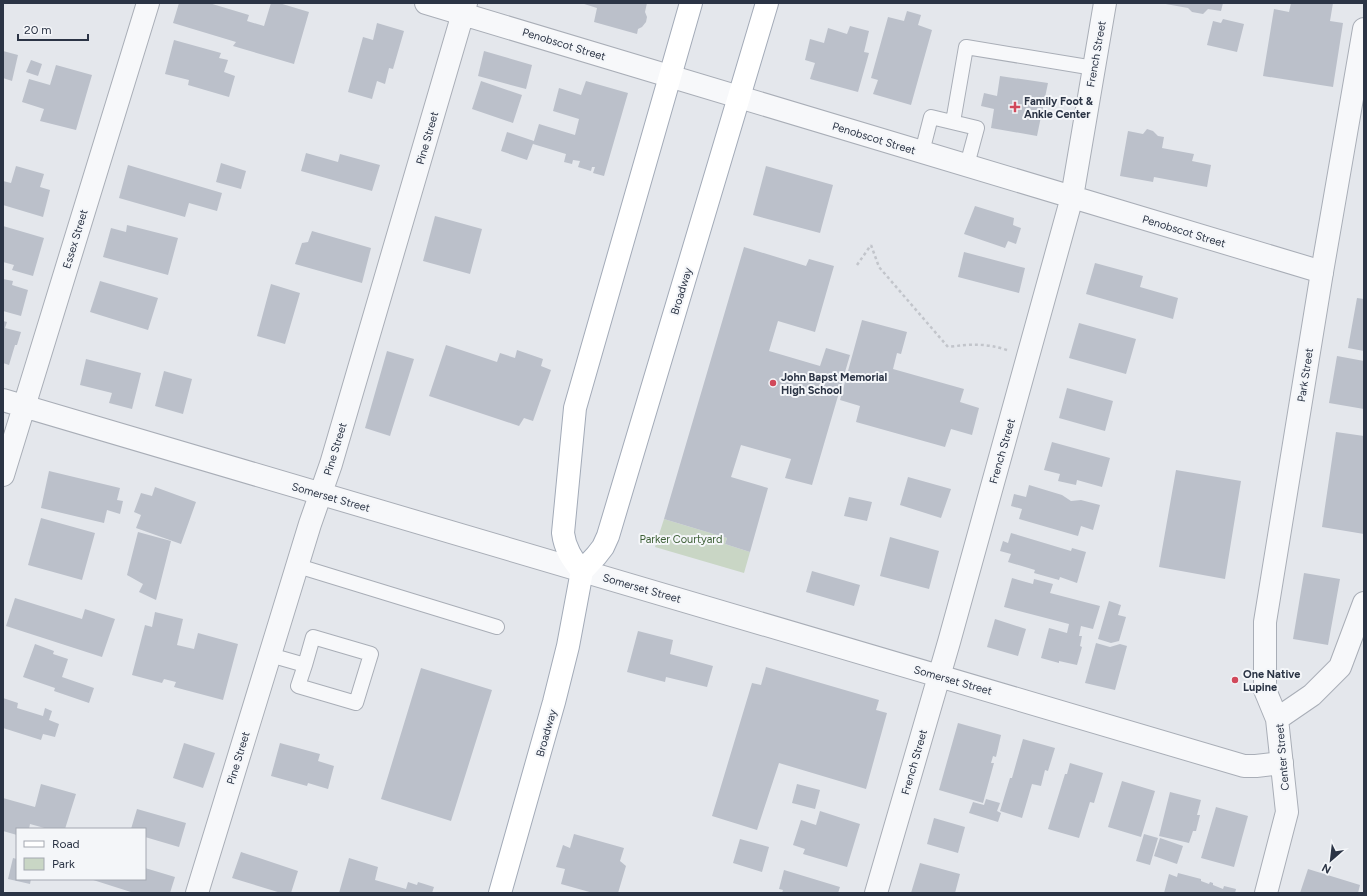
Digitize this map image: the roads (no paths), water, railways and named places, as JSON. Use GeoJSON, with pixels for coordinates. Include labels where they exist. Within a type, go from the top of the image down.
{"type":"FeatureCollection","features":[{"type":"Feature","properties":{"kind":"main road"},"geometry":{"type":"LineString","coordinates":[[582,571],[568,552],[564,543],[563,534],[575,408],[691,3]]}},
{"type":"Feature","properties":{"kind":"main road","name":"Broadway"},"geometry":{"type":"LineString","coordinates":[[500,893],[554,702],[568,646],[582,571],[603,547],[608,536],[767,3]]}},
{"type":"Feature","properties":{"kind":"street","name":"Essex Street"},"geometry":{"type":"LineString","coordinates":[[3,475],[148,3]]}},
{"type":"Feature","properties":{"kind":"street","name":"Penobscot Street"},"geometry":{"type":"LineString","coordinates":[[426,3],[464,8],[669,76],[1322,272]]}},
{"type":"Feature","properties":{"kind":"street","name":"French Street"},"geometry":{"type":"LineString","coordinates":[[876,893],[939,676],[1072,197],[1105,3]]}},
{"type":"Feature","properties":{"kind":"street","name":"Pine Street"},"geometry":{"type":"LineString","coordinates":[[197,893],[270,655],[333,458],[464,8]]}},
{"type":"Feature","properties":{"kind":"street","name":"Park Street"},"geometry":{"type":"LineString","coordinates":[[1277,719],[1265,690],[1265,622],[1322,272],[1364,29]]}},
{"type":"Feature","properties":{"kind":"street","name":"Somerset Street"},"geometry":{"type":"LineString","coordinates":[[3,400],[1244,766],[1282,764]]}},
{"type":"Feature","properties":{"kind":"street","name":"Center Street"},"geometry":{"type":"LineString","coordinates":[[1266,893],[1287,812],[1277,719],[1312,695],[1340,667],[1364,602]]}},
{"type":"Feature","properties":{"kind":"lane"},"geometry":{"type":"LineString","coordinates":[[953,122],[966,47],[1094,68]]}},
{"type":"Feature","properties":{"kind":"lane"},"geometry":{"type":"LineString","coordinates":[[922,152],[931,117],[976,128],[967,166]]}},
{"type":"Feature","properties":{"kind":"lane"},"geometry":{"type":"LineString","coordinates":[[298,566],[497,627]]}},
{"type":"Feature","properties":{"kind":"lane"},"geometry":{"type":"LineString","coordinates":[[313,637],[371,654],[356,703],[298,686],[304,664],[313,637]]}},
{"type":"Feature","properties":{"kind":"lane"},"geometry":{"type":"LineString","coordinates":[[270,655],[304,664]]}},
{"type":"Feature","properties":{"kind":"place","name":"Family Foot & Ankle Center"},"geometry":{"type":"Point","coordinates":[1015,107]}},
{"type":"Feature","properties":{"kind":"place","name":"John Bapst Memorial High School"},"geometry":{"type":"Point","coordinates":[773,383]}},
{"type":"Feature","properties":{"kind":"place","name":"One Native Lupine"},"geometry":{"type":"Point","coordinates":[1235,680]}},
{"type":"Feature","properties":{"kind":"park label","name":"Parker Courtyard"},"geometry":{"type":"Point","coordinates":[681,539]}}]}
